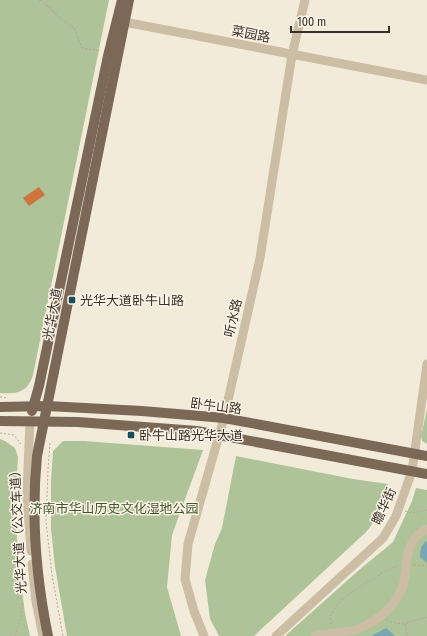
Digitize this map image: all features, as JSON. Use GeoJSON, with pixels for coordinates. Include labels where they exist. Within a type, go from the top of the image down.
{"type":"FeatureCollection","features":[{"type":"Feature","properties":{"kind":"main road","name":"光华大道"},"geometry":{"type":"LineString","coordinates":[[48,636],[40,591],[34,533],[34,486],[37,456],[121,22],[122,0]]}},
{"type":"Feature","properties":{"kind":"main road","name":"光华大道"},"geometry":{"type":"LineString","coordinates":[[30,421],[32,406],[41,378],[108,56],[129,0]]}},
{"type":"Feature","properties":{"kind":"main road","name":"卧牛山路"},"geometry":{"type":"LineString","coordinates":[[0,407],[47,406],[142,411],[224,418],[415,452],[427,456]]}},
{"type":"Feature","properties":{"kind":"main road"},"geometry":{"type":"LineString","coordinates":[[0,421],[44,421],[197,430],[427,474]]}},
{"type":"Feature","properties":{"kind":"street","name":"听水路"},"geometry":{"type":"LineString","coordinates":[[204,636],[194,611],[185,579],[188,544],[220,434],[260,258],[292,55],[305,0]]}},
{"type":"Feature","properties":{"kind":"street","name":"菜园路"},"geometry":{"type":"LineString","coordinates":[[121,22],[427,80]]}},
{"type":"Feature","properties":{"kind":"street","name":"瞻华街"},"geometry":{"type":"LineString","coordinates":[[276,636],[383,538],[396,516],[412,471],[427,364]]}},
{"type":"Feature","properties":{"kind":"street","name":"光华大道（公交车道）"},"geometry":{"type":"LineString","coordinates":[[30,421],[27,495],[36,601],[43,636]]}},
{"type":"Feature","properties":{"kind":"street"},"geometry":{"type":"LineString","coordinates":[[316,636],[360,629],[383,615],[393,605],[401,590],[405,565],[411,543],[419,533],[427,529]]}},
{"type":"Feature","properties":{"kind":"path"},"geometry":{"type":"LineString","coordinates":[[40,0],[50,7],[62,22]]}},
{"type":"Feature","properties":{"kind":"path"},"geometry":{"type":"LineString","coordinates":[[40,0],[56,15],[74,28],[82,48],[102,51]]}},
{"type":"Feature","properties":{"kind":"path"},"geometry":{"type":"LineString","coordinates":[[0,434],[14,435],[21,444]]}},
{"type":"Feature","properties":{"kind":"path"},"geometry":{"type":"LineString","coordinates":[[50,443],[46,522],[52,575],[63,636]]}},
{"type":"Feature","properties":{"kind":"path"},"geometry":{"type":"LineString","coordinates":[[399,509],[412,513],[427,510]]}},
{"type":"Feature","properties":{"kind":"path"},"geometry":{"type":"LineString","coordinates":[[334,633],[330,616],[339,602],[367,580],[371,581],[398,565],[418,564],[427,566]]}},
{"type":"Feature","properties":{"kind":"path"},"geometry":{"type":"LineString","coordinates":[[15,636],[21,617],[22,603]]}},
{"type":"Feature","properties":{"kind":"path"},"geometry":{"type":"LineString","coordinates":[[388,622],[405,623],[427,617]]}},
{"type":"Feature","properties":{"kind":"path"},"geometry":{"type":"LineString","coordinates":[[405,623],[408,636]]}},
{"type":"Feature","properties":{"kind":"green space"},"geometry":{"type":"Polygon","coordinates":[[[0,0],[109,0],[33,375],[28,386],[21,391],[11,393],[0,393],[0,0]]]}},
{"type":"Feature","properties":{"kind":"green space"},"geometry":{"type":"Polygon","coordinates":[[[427,409],[427,444],[422,441],[421,436],[427,409]]]}},
{"type":"Feature","properties":{"kind":"green space","name":"济南市华山历史文化湿地公园"},"geometry":{"type":"Polygon","coordinates":[[[0,439],[15,448],[18,457],[15,509],[19,567],[25,613],[30,636],[0,636],[0,439]]]}},
{"type":"Feature","properties":{"kind":"green space","name":"济南市华山历史文化湿地公园"},"geometry":{"type":"Polygon","coordinates":[[[63,441],[84,441],[203,450],[172,535],[167,587],[181,636],[67,636],[55,567],[51,529],[51,481],[53,451],[63,441]]]}},
{"type":"Feature","properties":{"kind":"green space","name":"济南市华山历史文化湿地公园"},"geometry":{"type":"Polygon","coordinates":[[[236,456],[353,479],[388,484],[380,510],[366,532],[254,636],[219,636],[210,619],[205,580],[215,544],[222,528],[236,456]]]}},
{"type":"Feature","properties":{"kind":"green space"},"geometry":{"type":"Polygon","coordinates":[[[416,488],[427,490],[427,636],[285,636],[359,570],[393,542],[412,501],[416,488]]]}},
{"type":"Feature","properties":{"kind":"water"},"geometry":{"type":"Polygon","coordinates":[[[427,541],[427,563],[420,557],[422,546],[427,541]]]}},
{"type":"Feature","properties":{"kind":"water"},"geometry":{"type":"Polygon","coordinates":[[[386,628],[395,636],[371,636],[386,628]]]}},
{"type":"Feature","properties":{"kind":"building"},"geometry":{"type":"Polygon","coordinates":[[[39,187],[45,195],[29,206],[23,198],[39,187]]]}},
{"type":"Feature","properties":{"kind":"place","name":"光华大道卧牛山路"},"geometry":{"type":"Point","coordinates":[72,300]}},
{"type":"Feature","properties":{"kind":"place","name":"卧牛山路光华大道"},"geometry":{"type":"Point","coordinates":[131,435]}}]}
